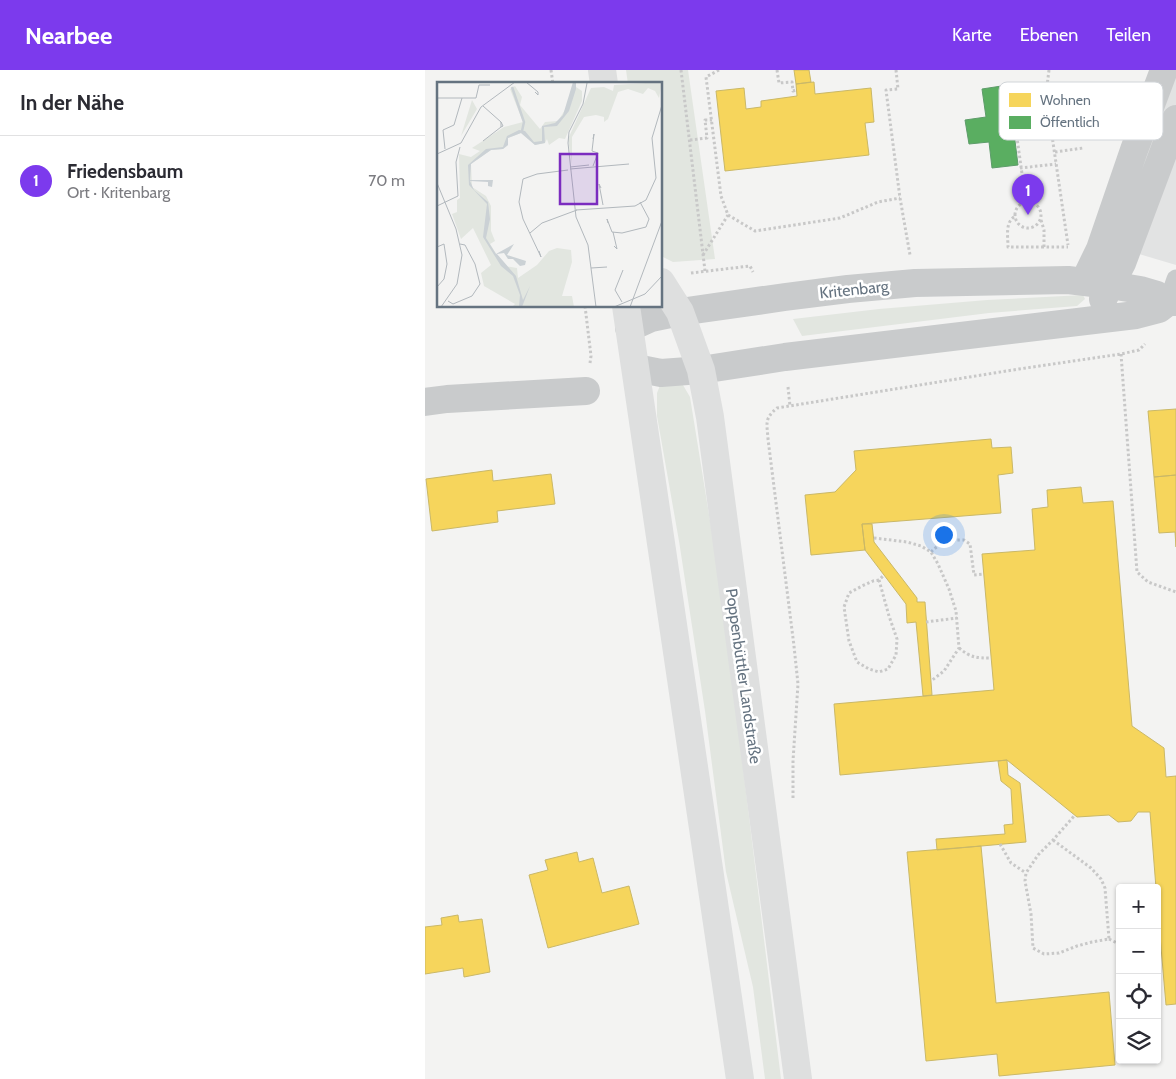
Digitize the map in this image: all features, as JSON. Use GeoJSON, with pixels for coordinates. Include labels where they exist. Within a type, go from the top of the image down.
{"type":"FeatureCollection","features":[{"type":"Feature","properties":{"kind":"main road","name":"Poppenbüttler Landstraße"},"geometry":{"type":"LineString","coordinates":[[663,285],[680,312],[701,370],[712,434],[798,1079]]}},
{"type":"Feature","properties":{"kind":"main road"},"geometry":{"type":"LineString","coordinates":[[628,317],[740,1079]]}},
{"type":"Feature","properties":{"kind":"street"},"geometry":{"type":"LineString","coordinates":[[1160,82],[1164,70]]}},
{"type":"Feature","properties":{"kind":"street"},"geometry":{"type":"LineString","coordinates":[[1087,320],[1099,307],[1127,250],[1176,120]]}},
{"type":"Feature","properties":{"kind":"street"},"geometry":{"type":"LineString","coordinates":[[1076,281],[1100,249],[1138,140]]}},
{"type":"Feature","properties":{"kind":"street","name":"Kritenbarg"},"geometry":{"type":"LineString","coordinates":[[628,317],[651,318],[680,312],[794,296],[915,283],[1076,281],[1110,284],[1157,295],[1173,294]]}},
{"type":"Feature","properties":{"kind":"street","name":"Kritenbarg"},"geometry":{"type":"LineString","coordinates":[[636,368],[661,373],[701,370],[785,357],[1136,315],[1159,309],[1173,294]]}},
{"type":"Feature","properties":{"kind":"street"},"geometry":{"type":"LineString","coordinates":[[425,402],[586,391]]}},
{"type":"Feature","properties":{"kind":"path"},"geometry":{"type":"LineString","coordinates":[[681,70],[705,271]]}},
{"type":"Feature","properties":{"kind":"path"},"geometry":{"type":"LineString","coordinates":[[719,70],[706,77],[721,196],[728,215],[755,231],[840,218],[877,202],[901,198]]}},
{"type":"Feature","properties":{"kind":"path"},"geometry":{"type":"LineString","coordinates":[[777,70],[779,83],[792,82],[793,91],[796,90]]}},
{"type":"Feature","properties":{"kind":"path"},"geometry":{"type":"LineString","coordinates":[[896,70],[898,89],[886,90],[915,283]]}},
{"type":"Feature","properties":{"kind":"path"},"geometry":{"type":"LineString","coordinates":[[689,140],[707,138],[705,120],[712,120]]}},
{"type":"Feature","properties":{"kind":"path"},"geometry":{"type":"LineString","coordinates":[[1017,140],[1026,202]]}},
{"type":"Feature","properties":{"kind":"path"},"geometry":{"type":"LineString","coordinates":[[1053,140],[1076,281]]}},
{"type":"Feature","properties":{"kind":"path"},"geometry":{"type":"LineString","coordinates":[[1055,152],[1083,148]]}},
{"type":"Feature","properties":{"kind":"path"},"geometry":{"type":"LineString","coordinates":[[1020,168],[1056,164]]}},
{"type":"Feature","properties":{"kind":"path"},"geometry":{"type":"LineString","coordinates":[[1041,219],[1035,226],[1026,228],[1018,224],[1014,213],[1018,205],[1026,202],[1038,206],[1044,230],[1044,247]]}},
{"type":"Feature","properties":{"kind":"path"},"geometry":{"type":"LineString","coordinates":[[703,255],[728,215]]}},
{"type":"Feature","properties":{"kind":"path"},"geometry":{"type":"LineString","coordinates":[[1014,217],[1008,224],[1008,247],[1069,246]]}},
{"type":"Feature","properties":{"kind":"path"},"geometry":{"type":"LineString","coordinates":[[585,308],[591,356]]}},
{"type":"Feature","properties":{"kind":"path"},"geometry":{"type":"LineString","coordinates":[[793,800],[793,761],[798,684],[767,421],[770,414],[777,408],[1121,354],[1139,350],[1146,343]]}},
{"type":"Feature","properties":{"kind":"path"},"geometry":{"type":"LineString","coordinates":[[1121,354],[1137,572],[1148,582],[1176,592]]}},
{"type":"Feature","properties":{"kind":"path"},"geometry":{"type":"LineString","coordinates":[[874,538],[907,542],[921,546],[931,552],[949,589],[956,611],[959,648],[944,671],[931,681]]}},
{"type":"Feature","properties":{"kind":"path"},"geometry":{"type":"LineString","coordinates":[[931,552],[938,545],[950,540],[964,540],[970,544],[974,575],[984,574]]}},
{"type":"Feature","properties":{"kind":"path"},"geometry":{"type":"LineString","coordinates":[[879,580],[897,639],[896,656],[888,669],[879,672],[857,662],[849,640],[844,607],[849,593],[879,580],[884,575]]}},
{"type":"Feature","properties":{"kind":"path"},"geometry":{"type":"LineString","coordinates":[[926,622],[957,618]]}},
{"type":"Feature","properties":{"kind":"path"},"geometry":{"type":"LineString","coordinates":[[959,648],[975,658],[991,658]]}},
{"type":"Feature","properties":{"kind":"path"},"geometry":{"type":"LineString","coordinates":[[1075,815],[1038,855],[1026,873],[1025,881],[1031,914],[1033,948],[1044,954],[1059,954],[1091,942],[1109,939],[1116,942]]}},
{"type":"Feature","properties":{"kind":"path"},"geometry":{"type":"LineString","coordinates":[[1053,840],[1091,868],[1101,880],[1105,888],[1109,939]]}},
{"type":"Feature","properties":{"kind":"path"},"geometry":{"type":"LineString","coordinates":[[1000,844],[1011,863],[1026,873]]}},
{"type":"Feature","properties":{"kind":"shaded area"},"geometry":{"type":"Polygon","coordinates":[[[626,70],[688,70],[715,259],[673,262],[663,257],[663,82],[628,82],[626,70]]]}},
{"type":"Feature","properties":{"kind":"shaded area"},"geometry":{"type":"Polygon","coordinates":[[[1176,70],[1176,265],[1092,240],[1141,140],[1163,140],[1163,96],[1176,70]]]}},
{"type":"Feature","properties":{"kind":"shaded area"},"geometry":{"type":"Polygon","coordinates":[[[1083,295],[1085,299],[1077,306],[989,313],[802,336],[793,319],[879,309],[987,300],[1083,295]]]}},
{"type":"Feature","properties":{"kind":"shaded area"},"geometry":{"type":"Polygon","coordinates":[[[670,379],[683,385],[690,397],[722,595],[781,1079],[765,1079],[753,987],[726,872],[705,711],[679,541],[657,416],[657,393],[661,383],[670,379]]]}},
{"type":"Feature","properties":{"kind":"building: Wohnen"},"geometry":{"type":"Polygon","coordinates":[[[794,70],[809,70],[811,82],[796,84],[794,70]]]}},
{"type":"Feature","properties":{"kind":"building: Wohnen"},"geometry":{"type":"Polygon","coordinates":[[[814,82],[815,94],[871,88],[874,122],[865,123],[869,155],[725,171],[716,91],[744,88],[746,109],[761,107],[761,101],[797,96],[796,84],[814,82]]]}},
{"type":"Feature","properties":{"kind":"building: Wohnen"},"geometry":{"type":"Polygon","coordinates":[[[1176,409],[1176,475],[1154,477],[1148,411],[1176,409]]]}},
{"type":"Feature","properties":{"kind":"building: Wohnen"},"geometry":{"type":"Polygon","coordinates":[[[991,439],[992,448],[1011,447],[1013,473],[998,475],[1001,513],[862,524],[865,550],[811,555],[805,495],[835,492],[856,470],[854,451],[991,439]]]}},
{"type":"Feature","properties":{"kind":"building: Wohnen"},"geometry":{"type":"Polygon","coordinates":[[[492,470],[493,481],[551,474],[555,504],[497,511],[498,522],[432,531],[426,479],[492,470]]]}},
{"type":"Feature","properties":{"kind":"building: Wohnen"},"geometry":{"type":"Polygon","coordinates":[[[1176,475],[1176,547],[1175,532],[1159,533],[1154,477],[1176,475]]]}},
{"type":"Feature","properties":{"kind":"building: Wohnen"},"geometry":{"type":"Polygon","coordinates":[[[1081,487],[1083,503],[1113,501],[1132,726],[1164,748],[1166,777],[1176,776],[1176,1004],[1166,1005],[1161,947],[1161,884],[1156,884],[1150,812],[1138,812],[1131,821],[1118,822],[1109,815],[1077,817],[1007,760],[840,775],[834,704],[994,690],[982,554],[1035,550],[1032,509],[1048,507],[1047,490],[1081,487]]]}},
{"type":"Feature","properties":{"kind":"building: Wohnen"},"geometry":{"type":"Polygon","coordinates":[[[862,524],[872,524],[874,542],[917,598],[917,602],[925,602],[932,695],[923,696],[916,622],[907,623],[906,604],[865,550],[862,524]]]}},
{"type":"Feature","properties":{"kind":"building: Wohnen"},"geometry":{"type":"Polygon","coordinates":[[[1007,760],[1008,775],[1020,783],[1026,842],[937,850],[936,839],[1005,834],[1004,825],[1013,824],[1011,789],[1001,781],[998,761],[1007,760]]]}},
{"type":"Feature","properties":{"kind":"building: Wohnen"},"geometry":{"type":"Polygon","coordinates":[[[981,846],[996,1003],[1109,992],[1115,1065],[999,1076],[997,1054],[926,1061],[907,852],[981,846]]]}},
{"type":"Feature","properties":{"kind":"building: Wohnen"},"geometry":{"type":"Polygon","coordinates":[[[577,852],[579,862],[593,858],[602,893],[629,886],[639,924],[548,948],[529,875],[548,870],[545,860],[577,852]]]}},
{"type":"Feature","properties":{"kind":"building: Wohnen"},"geometry":{"type":"Polygon","coordinates":[[[458,915],[459,922],[482,919],[490,972],[464,977],[463,968],[425,974],[425,927],[442,925],[441,918],[458,915]]]}},
{"type":"Feature","properties":{"kind":"building: Öffentlich"},"geometry":{"type":"Polygon","coordinates":[[[999,86],[999,140],[1015,140],[1018,165],[992,168],[989,142],[969,144],[965,120],[986,117],[982,89],[999,86]]]}},
{"type":"Feature","properties":{"kind":"place","name":"Friedensbaum"},"geometry":{"type":"Point","coordinates":[1028,215]}}]}
